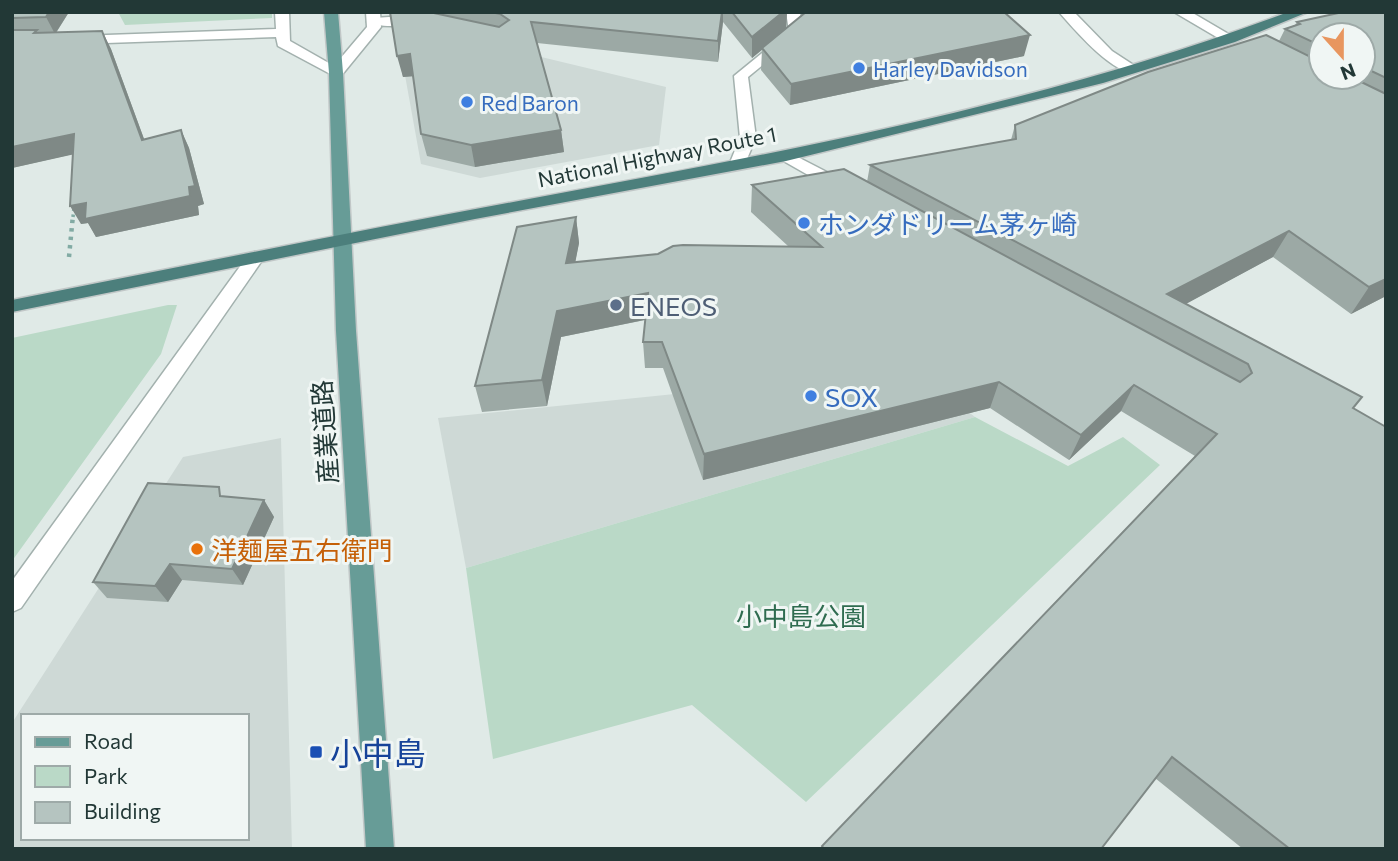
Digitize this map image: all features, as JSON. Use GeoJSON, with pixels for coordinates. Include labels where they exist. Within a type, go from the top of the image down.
{"type":"FeatureCollection","features":[{"type":"Feature","properties":{"kind":"highway","name":"National Highway Route 1"},"geometry":{"type":"LineString","coordinates":[[12,306],[786,156],[964,114],[1130,69],[1230,39],[1301,12]]}},
{"type":"Feature","properties":{"kind":"main road","name":"産業道路"},"geometry":{"type":"LineString","coordinates":[[331,12],[342,240],[380,849]]}},
{"type":"Feature","properties":{"kind":"street"},"geometry":{"type":"LineString","coordinates":[[282,12],[282,43],[336,73],[374,27],[373,17],[429,25]]}},
{"type":"Feature","properties":{"kind":"street"},"geometry":{"type":"LineString","coordinates":[[737,166],[748,138],[740,76],[796,32],[793,12]]}},
{"type":"Feature","properties":{"kind":"street"},"geometry":{"type":"LineString","coordinates":[[1066,12],[1107,54],[1130,69]]}},
{"type":"Feature","properties":{"kind":"street"},"geometry":{"type":"LineString","coordinates":[[1181,12],[1254,51]]}},
{"type":"Feature","properties":{"kind":"street"},"geometry":{"type":"LineString","coordinates":[[65,40],[282,33]]}},
{"type":"Feature","properties":{"kind":"street"},"geometry":{"type":"LineString","coordinates":[[786,156],[863,198]]}},
{"type":"Feature","properties":{"kind":"street"},"geometry":{"type":"LineString","coordinates":[[12,601],[255,258]]}},
{"type":"Feature","properties":{"kind":"path"},"geometry":{"type":"LineString","coordinates":[[68,268],[75,201]]}},
{"type":"Feature","properties":{"kind":"shaded area"},"geometry":{"type":"Polygon","coordinates":[[[408,25],[666,87],[659,145],[480,178],[421,164],[397,31],[408,25]]]}},
{"type":"Feature","properties":{"kind":"shaded area","name":"SOX"},"geometry":{"type":"Polygon","coordinates":[[[825,301],[975,417],[466,568],[438,418],[714,390],[825,301]]]}},
{"type":"Feature","properties":{"kind":"shaded area"},"geometry":{"type":"Polygon","coordinates":[[[281,438],[292,849],[12,849],[12,723],[183,457],[281,438]]]}},
{"type":"Feature","properties":{"kind":"green space"},"geometry":{"type":"Polygon","coordinates":[[[118,12],[272,12],[272,18],[125,25],[118,12]]]}},
{"type":"Feature","properties":{"kind":"green space"},"geometry":{"type":"Polygon","coordinates":[[[177,305],[161,354],[12,561],[12,338],[177,305]]]}},
{"type":"Feature","properties":{"kind":"green space","name":"小中島公園"},"geometry":{"type":"Polygon","coordinates":[[[975,417],[1068,466],[1123,437],[1160,465],[806,802],[692,705],[493,759],[466,568],[975,417]]]}},
{"type":"Feature","properties":{"kind":"building"},"geometry":{"type":"Polygon","coordinates":[[[12,12],[49,12],[46,17],[12,18],[12,12]]]}},
{"type":"Feature","properties":{"kind":"building"},"geometry":{"type":"Polygon","coordinates":[[[390,12],[429,12],[499,27],[509,20],[491,12],[722,12],[718,41],[531,22],[561,130],[471,145],[421,134],[410,54],[397,56],[390,12]]]}},
{"type":"Feature","properties":{"kind":"building"},"geometry":{"type":"Polygon","coordinates":[[[732,12],[783,12],[752,37],[732,12]]]}},
{"type":"Feature","properties":{"kind":"building"},"geometry":{"type":"Polygon","coordinates":[[[806,12],[1004,12],[1030,35],[791,84],[762,48],[806,12]]]}},
{"type":"Feature","properties":{"kind":"building"},"geometry":{"type":"Polygon","coordinates":[[[1343,12],[1386,12],[1386,78],[1377,74],[1377,21],[1307,21],[1307,39],[1285,29],[1300,24],[1297,22],[1343,12]]]}},
{"type":"Feature","properties":{"kind":"building"},"geometry":{"type":"Polygon","coordinates":[[[12,30],[37,30],[34,33],[102,31],[142,140],[181,130],[195,186],[189,187],[190,196],[85,219],[86,203],[70,206],[74,134],[12,147],[12,30]]]}},
{"type":"Feature","properties":{"kind":"building"},"geometry":{"type":"Polygon","coordinates":[[[1266,35],[1307,55],[1307,91],[1377,90],[1386,94],[1386,279],[1369,287],[1289,231],[1167,294],[1362,397],[1353,408],[1386,427],[1386,849],[1290,849],[1172,757],[1101,849],[824,849],[822,846],[1217,434],[1134,385],[1081,435],[999,382],[704,454],[662,342],[643,342],[648,293],[557,311],[542,380],[475,386],[517,227],[576,217],[566,263],[658,254],[673,246],[683,245],[822,247],[752,185],[844,169],[1240,382],[1252,373],[1248,364],[870,165],[1016,139],[1015,125],[1148,72],[1266,35]]]}},
{"type":"Feature","properties":{"kind":"building","name":"洋麺屋五右衛門"},"geometry":{"type":"Polygon","coordinates":[[[148,483],[219,487],[220,496],[264,500],[232,569],[170,564],[155,586],[93,582],[148,483]]]}},
{"type":"Feature","properties":{"kind":"place","name":"Harley Davidson"},"geometry":{"type":"Point","coordinates":[859,68]}},
{"type":"Feature","properties":{"kind":"place","name":"Red Baron"},"geometry":{"type":"Point","coordinates":[467,102]}},
{"type":"Feature","properties":{"kind":"place","name":"ホンダドリーム茅ヶ崎"},"geometry":{"type":"Point","coordinates":[804,223]}},
{"type":"Feature","properties":{"kind":"place","name":"ENEOS"},"geometry":{"type":"Point","coordinates":[616,305]}},
{"type":"Feature","properties":{"kind":"place","name":"SOX"},"geometry":{"type":"Point","coordinates":[811,396]}},
{"type":"Feature","properties":{"kind":"place","name":"洋麺屋五右衛門"},"geometry":{"type":"Point","coordinates":[197,549]}},
{"type":"Feature","properties":{"kind":"place","name":"小中島"},"geometry":{"type":"Point","coordinates":[316,752]}}]}
